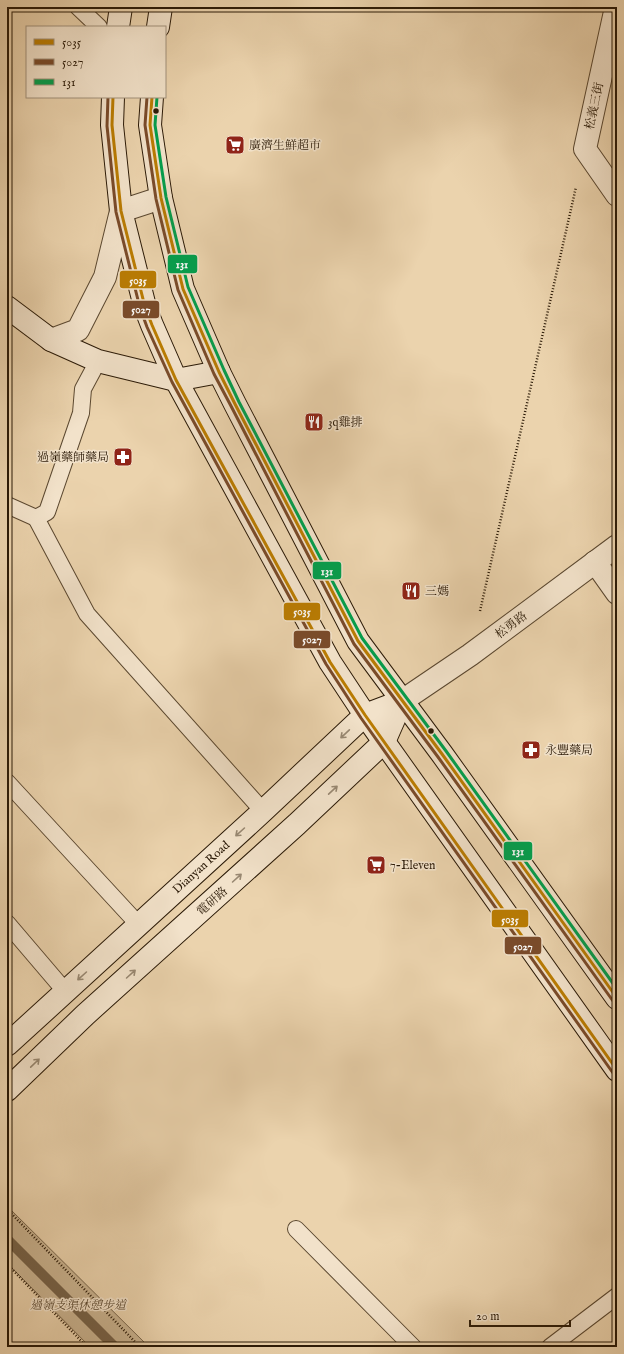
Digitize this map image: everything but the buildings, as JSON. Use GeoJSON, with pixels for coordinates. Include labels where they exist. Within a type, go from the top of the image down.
{"type":"FeatureCollection","features":[{"type":"Feature","properties":{"kind":"main road"},"geometry":{"type":"LineString","coordinates":[[118,26],[121,7]]}},
{"type":"Feature","properties":{"kind":"main road"},"geometry":{"type":"LineString","coordinates":[[158,26],[161,7]]}},
{"type":"Feature","properties":{"kind":"main road","name":"松義三街"},"geometry":{"type":"LineString","coordinates":[[584,149],[616,7]]}},
{"type":"Feature","properties":{"kind":"main road"},"geometry":{"type":"LineString","coordinates":[[113,98],[112,125],[121,211],[145,307],[176,380],[330,662],[364,715],[617,1070]]}},
{"type":"Feature","properties":{"kind":"main road"},"geometry":{"type":"LineString","coordinates":[[152,98],[150,126],[161,198],[184,290],[219,372],[358,641],[442,754],[617,998]]}},
{"type":"Feature","properties":{"kind":"main road"},"geometry":{"type":"LineString","coordinates":[[584,149],[617,195]]}},
{"type":"Feature","properties":{"kind":"main road"},"geometry":{"type":"LineString","coordinates":[[121,211],[161,198]]}},
{"type":"Feature","properties":{"kind":"main road"},"geometry":{"type":"LineString","coordinates":[[51,340],[78,330],[105,276],[121,211]]}},
{"type":"Feature","properties":{"kind":"main road"},"geometry":{"type":"LineString","coordinates":[[7,308],[51,340],[98,361],[176,380],[219,372]]}},
{"type":"Feature","properties":{"kind":"main road","name":"松勇路"},"geometry":{"type":"LineString","coordinates":[[402,701],[470,655],[617,546]]}},
{"type":"Feature","properties":{"kind":"main road"},"geometry":{"type":"LineString","coordinates":[[595,562],[617,593]]}},
{"type":"Feature","properties":{"kind":"main road","name":"Dianyan Road"},"geometry":{"type":"LineString","coordinates":[[7,1045],[263,811],[364,715],[402,701]]}},
{"type":"Feature","properties":{"kind":"main road","name":"電研路"},"geometry":{"type":"LineString","coordinates":[[7,1090],[85,1015],[297,824],[384,742],[402,701]]}},
{"type":"Feature","properties":{"kind":"lane"},"geometry":{"type":"LineString","coordinates":[[78,7],[98,26]]}},
{"type":"Feature","properties":{"kind":"lane"},"geometry":{"type":"LineString","coordinates":[[36,518],[47,512],[81,413],[83,389],[98,361]]}},
{"type":"Feature","properties":{"kind":"lane"},"geometry":{"type":"LineString","coordinates":[[7,505],[36,518],[87,614],[263,811]]}},
{"type":"Feature","properties":{"kind":"lane"},"geometry":{"type":"LineString","coordinates":[[7,782],[138,924]]}},
{"type":"Feature","properties":{"kind":"lane"},"geometry":{"type":"LineString","coordinates":[[7,923],[65,991]]}},
{"type":"Feature","properties":{"kind":"lane"},"geometry":{"type":"LineString","coordinates":[[296,1229],[413,1347]]}},
{"type":"Feature","properties":{"kind":"lane"},"geometry":{"type":"LineString","coordinates":[[550,1347],[617,1296]]}},
{"type":"Feature","properties":{"kind":"path"},"geometry":{"type":"LineString","coordinates":[[470,655],[584,149]]}},
{"type":"Feature","properties":{"kind":"path"},"geometry":{"type":"LineString","coordinates":[[7,1209],[140,1347]]}},
{"type":"Feature","properties":{"kind":"path"},"geometry":{"type":"LineString","coordinates":[[7,1264],[87,1347]]}},
{"type":"Feature","properties":{"kind":"green space","name":"過嶺支渠休憩步道"},"geometry":{"type":"Polygon","coordinates":[[[7,1206],[149,1347],[90,1347],[7,1263],[7,1206]]]}},
{"type":"Feature","properties":{"kind":"waterway"},"geometry":{"type":"LineString","coordinates":[[7,1239],[115,1347]]}},
{"type":"Feature","properties":{"kind":"transit line","name":"5027"},"geometry":{"type":"LineString","coordinates":[[108,98],[107,126],[116,212],[140,308],[172,382],[326,664],[361,718],[613,1073]]}},
{"type":"Feature","properties":{"kind":"transit line","name":"5035"},"geometry":{"type":"LineString","coordinates":[[113,98],[112,125],[121,211],[145,307],[176,380],[330,662],[365,715],[617,1070]]}},
{"type":"Feature","properties":{"kind":"transit line","name":"5027"},"geometry":{"type":"LineString","coordinates":[[147,98],[145,125],[156,199],[178,290],[214,374],[354,644],[438,757],[613,1001]]}},
{"type":"Feature","properties":{"kind":"transit line","name":"5035"},"geometry":{"type":"LineString","coordinates":[[152,98],[150,125],[161,198],[183,289],[219,372],[235,404],[358,641],[442,754],[617,998]]}},
{"type":"Feature","properties":{"kind":"transit line","name":"131"},"geometry":{"type":"LineString","coordinates":[[157,98],[155,125],[166,197],[188,287],[239,402],[362,638],[446,751],[617,989]]}},
{"type":"Feature","properties":{"kind":"place","name":"廣濟生鮮超市"},"geometry":{"type":"Point","coordinates":[235,145]}},
{"type":"Feature","properties":{"kind":"place","name":"3q雞排"},"geometry":{"type":"Point","coordinates":[314,422]}},
{"type":"Feature","properties":{"kind":"place","name":"過嶺藥師藥局"},"geometry":{"type":"Point","coordinates":[123,457]}},
{"type":"Feature","properties":{"kind":"place","name":"三媽"},"geometry":{"type":"Point","coordinates":[411,591]}},
{"type":"Feature","properties":{"kind":"place","name":"永豐藥局"},"geometry":{"type":"Point","coordinates":[531,750]}},
{"type":"Feature","properties":{"kind":"place","name":"7-Eleven"},"geometry":{"type":"Point","coordinates":[376,865]}}]}
